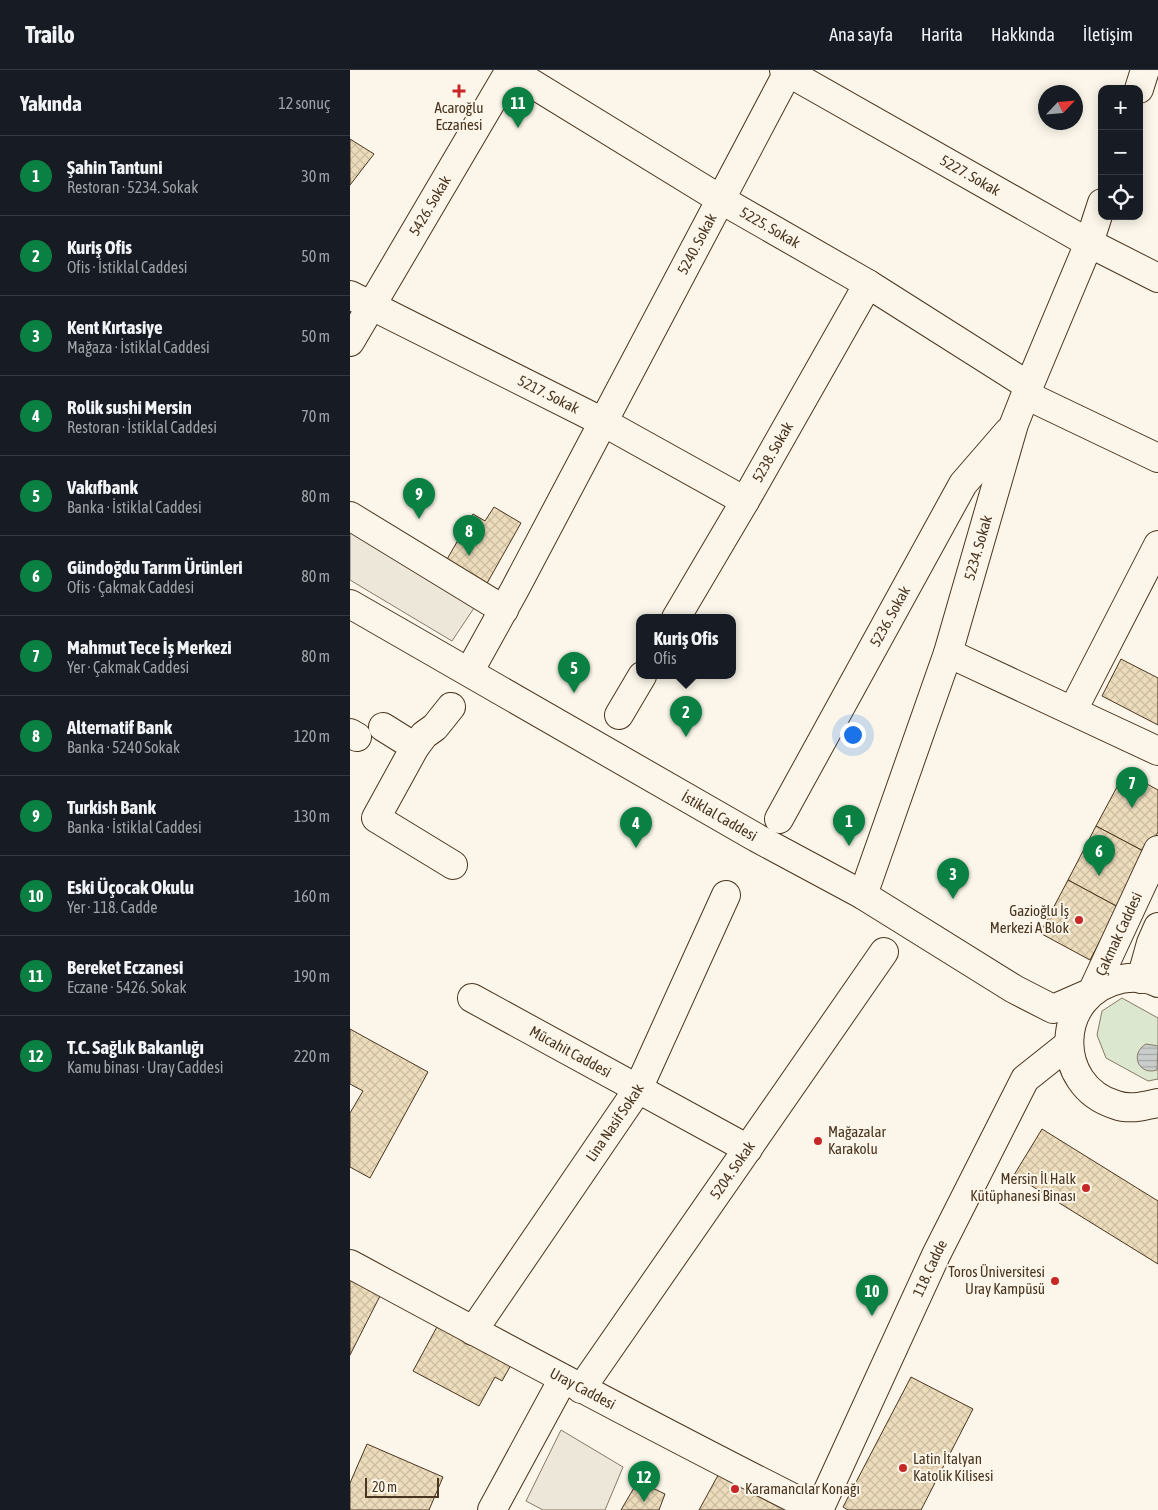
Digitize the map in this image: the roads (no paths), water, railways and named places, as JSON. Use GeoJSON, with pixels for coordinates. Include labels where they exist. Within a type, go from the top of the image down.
{"type":"FeatureCollection","features":[{"type":"Feature","properties":{"kind":"street","name":"5225. Sokak"},"geometry":{"type":"LineString","coordinates":[[510,70],[720,199],[868,284],[1027,390],[1158,458]]}},
{"type":"Feature","properties":{"kind":"street","name":"5426. Sokak"},"geometry":{"type":"LineString","coordinates":[[350,342],[361,301],[510,70]]}},
{"type":"Feature","properties":{"kind":"street"},"geometry":{"type":"LineString","coordinates":[[1140,85],[1145,70]]}},
{"type":"Feature","properties":{"kind":"street","name":"5240. Sokak"},"geometry":{"type":"LineString","coordinates":[[469,672],[504,610],[788,71]]}},
{"type":"Feature","properties":{"kind":"street","name":"5227. Sokak"},"geometry":{"type":"LineString","coordinates":[[788,71],[1089,243],[1158,278]]}},
{"type":"Feature","properties":{"kind":"street","name":"5234. Sokak"},"geometry":{"type":"LineString","coordinates":[[863,895],[948,653],[1014,424],[1089,243],[1098,215]]}},
{"type":"Feature","properties":{"kind":"street","name":"5238. Sokak"},"geometry":{"type":"LineString","coordinates":[[678,614],[868,284]]}},
{"type":"Feature","properties":{"kind":"street","name":"5217. Sokak"},"geometry":{"type":"LineString","coordinates":[[361,301],[603,422],[744,501]]}},
{"type":"Feature","properties":{"kind":"street","name":"5236. Sokak"},"geometry":{"type":"LineString","coordinates":[[780,819],[963,484],[1014,424]]}},
{"type":"Feature","properties":{"kind":"street"},"geometry":{"type":"LineString","coordinates":[[350,516],[504,610]]}},
{"type":"Feature","properties":{"kind":"street"},"geometry":{"type":"LineString","coordinates":[[1073,710],[1158,545]]}},
{"type":"Feature","properties":{"kind":"street","name":"İstiklal Caddesi"},"geometry":{"type":"LineString","coordinates":[[350,604],[748,833],[863,895],[1014,990],[1053,1009],[1110,982],[1131,977],[1149,981]]}},
{"type":"Feature","properties":{"kind":"street"},"geometry":{"type":"LineString","coordinates":[[948,653],[1158,751]]}},
{"type":"Feature","properties":{"kind":"street"},"geometry":{"type":"LineString","coordinates":[[619,715],[640,679]]}},
{"type":"Feature","properties":{"kind":"street"},"geometry":{"type":"LineString","coordinates":[[451,707],[435,727],[424,735],[414,747],[376,818],[453,865]]}},
{"type":"Feature","properties":{"kind":"street"},"geometry":{"type":"LineString","coordinates":[[383,727],[414,747]]}},
{"type":"Feature","properties":{"kind":"street","name":"Çakmak Caddesi"},"geometry":{"type":"LineString","coordinates":[[1092,992],[1158,850]]}},
{"type":"Feature","properties":{"kind":"street","name":"Lina Nasif Sokak"},"geometry":{"type":"LineString","coordinates":[[473,1331],[638,1089],[726,895]]}},
{"type":"Feature","properties":{"kind":"street"},"geometry":{"type":"LineString","coordinates":[[1149,981],[1151,943],[1158,927]]}},
{"type":"Feature","properties":{"kind":"street","name":"5204. Sokak"},"geometry":{"type":"LineString","coordinates":[[492,1510],[572,1384],[748,1149],[884,952]]}},
{"type":"Feature","properties":{"kind":"street"},"geometry":{"type":"LineString","coordinates":[[1092,992],[1079,1007],[1071,1024],[1068,1044],[1072,1065],[1083,1083],[1098,1097],[1117,1106],[1138,1107],[1158,1103]]}},
{"type":"Feature","properties":{"kind":"street","name":"Mücahit Caddesi"},"geometry":{"type":"LineString","coordinates":[[472,998],[748,1149]]}},
{"type":"Feature","properties":{"kind":"street","name":"118. Cadde"},"geometry":{"type":"LineString","coordinates":[[818,1510],[936,1255],[1025,1079],[1068,1044]]}},
{"type":"Feature","properties":{"kind":"street","name":"Uray Caddesi"},"geometry":{"type":"LineString","coordinates":[[350,1264],[572,1384],[713,1458],[818,1510]]}},
{"type":"Feature","properties":{"kind":"place","name":"Acaroğlu Eczanesi"},"geometry":{"type":"Point","coordinates":[459,91]}},
{"type":"Feature","properties":{"kind":"place","name":"Bereket Eczanesi"},"geometry":{"type":"Point","coordinates":[518,128]}},
{"type":"Feature","properties":{"kind":"place","name":"Turkish Bank"},"geometry":{"type":"Point","coordinates":[419,519]}},
{"type":"Feature","properties":{"kind":"place","name":"Alternatif Bank"},"geometry":{"type":"Point","coordinates":[469,556]}},
{"type":"Feature","properties":{"kind":"place","name":"Vakıfbank"},"geometry":{"type":"Point","coordinates":[574,693]}},
{"type":"Feature","properties":{"kind":"place","name":"Kuriş Ofis"},"geometry":{"type":"Point","coordinates":[686,737]}},
{"type":"Feature","properties":{"kind":"place","name":"Mahmut Tece İş Merkezi"},"geometry":{"type":"Point","coordinates":[1132,808]}},
{"type":"Feature","properties":{"kind":"place","name":"Şahin Tantuni"},"geometry":{"type":"Point","coordinates":[849,846]}},
{"type":"Feature","properties":{"kind":"place","name":"Rolik sushi Mersin"},"geometry":{"type":"Point","coordinates":[636,848]}},
{"type":"Feature","properties":{"kind":"place","name":"Gündoğdu Tarım Ürünleri"},"geometry":{"type":"Point","coordinates":[1099,876]}},
{"type":"Feature","properties":{"kind":"place","name":"Kent Kırtasiye"},"geometry":{"type":"Point","coordinates":[953,899]}},
{"type":"Feature","properties":{"kind":"place","name":"Gazioğlu İş Merkezi A Blok"},"geometry":{"type":"Point","coordinates":[1079,920]}},
{"type":"Feature","properties":{"kind":"place","name":"Mağazalar Karakolu"},"geometry":{"type":"Point","coordinates":[818,1141]}},
{"type":"Feature","properties":{"kind":"place","name":"Mersin İl Halk Kütüphanesi Binası"},"geometry":{"type":"Point","coordinates":[1086,1188]}},
{"type":"Feature","properties":{"kind":"place","name":"Toros Üniversitesi Uray Kampüsü"},"geometry":{"type":"Point","coordinates":[1055,1281]}},
{"type":"Feature","properties":{"kind":"place","name":"Eski Üçocak Okulu"},"geometry":{"type":"Point","coordinates":[872,1316]}},
{"type":"Feature","properties":{"kind":"place","name":"Latin İtalyan Katolik Kilisesi"},"geometry":{"type":"Point","coordinates":[903,1468]}},
{"type":"Feature","properties":{"kind":"place","name":"Karamancılar Konağı"},"geometry":{"type":"Point","coordinates":[735,1489]}},
{"type":"Feature","properties":{"kind":"place","name":"T.C. Sağlık Bakanlığı"},"geometry":{"type":"Point","coordinates":[644,1502]}}]}
